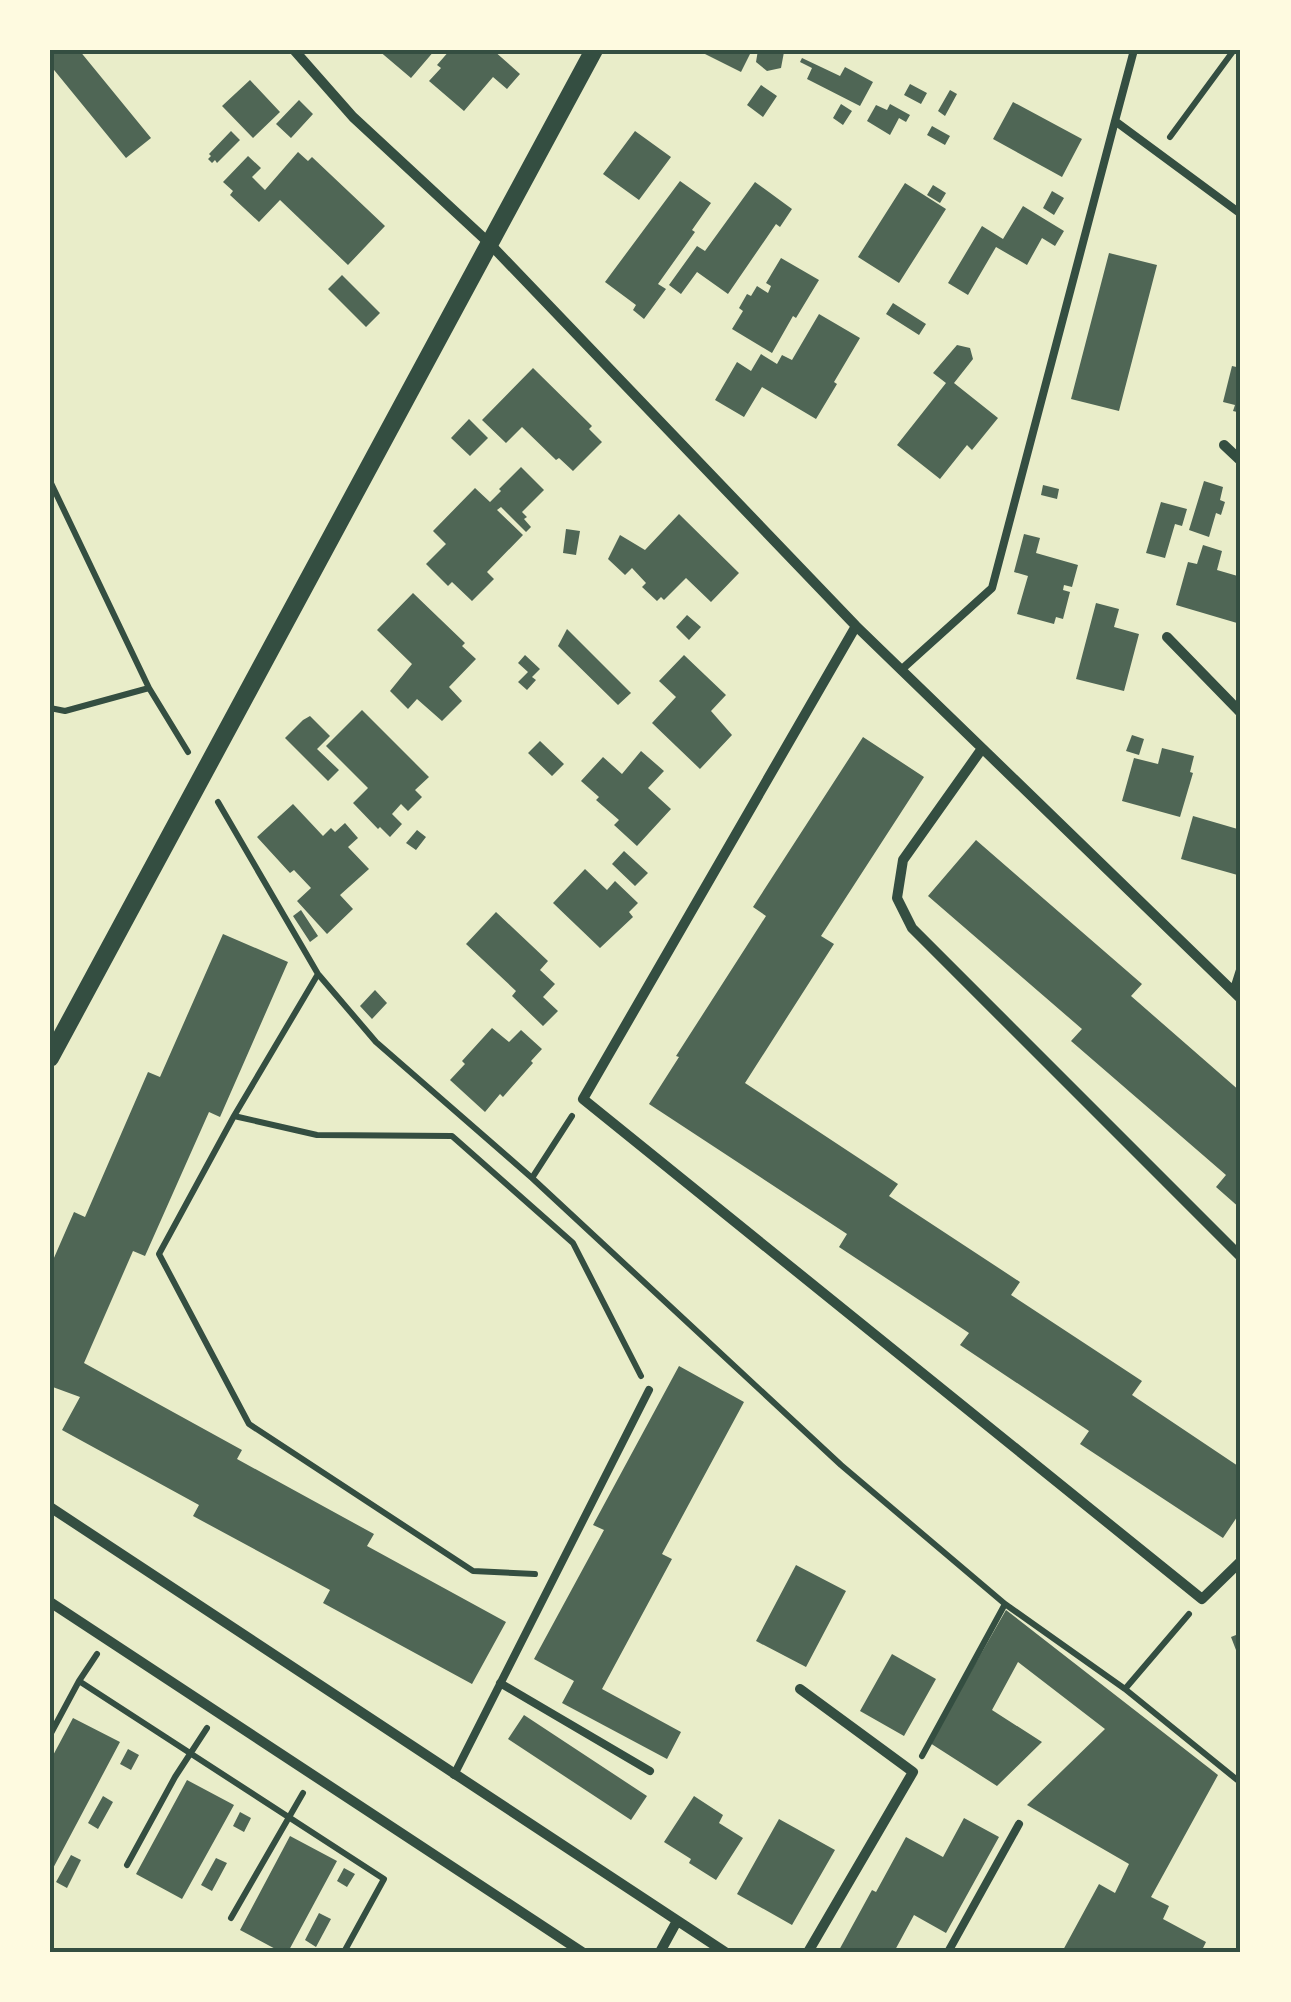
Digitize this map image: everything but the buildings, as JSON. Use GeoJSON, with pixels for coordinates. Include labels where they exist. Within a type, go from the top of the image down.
{"type":"FeatureCollection","features":[{"type":"Feature","properties":{"kind":"street"},"geometry":{"type":"LineString","coordinates":[[294,50],[353,117],[489,242],[856,626],[1238,995]]}},
{"type":"Feature","properties":{"kind":"street"},"geometry":{"type":"LineString","coordinates":[[50,1058],[594,50]]}},
{"type":"Feature","properties":{"kind":"street"},"geometry":{"type":"LineString","coordinates":[[1224,445],[1241,461]]}},
{"type":"Feature","properties":{"kind":"street"},"geometry":{"type":"LineString","coordinates":[[856,626],[584,1099],[1202,1599],[1241,1561]]}},
{"type":"Feature","properties":{"kind":"street"},"geometry":{"type":"LineString","coordinates":[[1166,637],[1241,713]]}},
{"type":"Feature","properties":{"kind":"street"},"geometry":{"type":"LineString","coordinates":[[982,750],[903,860],[897,898],[912,928],[1241,1257]]}},
{"type":"Feature","properties":{"kind":"street"},"geometry":{"type":"LineString","coordinates":[[1238,995],[1241,970]]}},
{"type":"Feature","properties":{"kind":"street"},"geometry":{"type":"LineString","coordinates":[[50,1506],[725,1952]]}},
{"type":"Feature","properties":{"kind":"street"},"geometry":{"type":"LineString","coordinates":[[50,1602],[582,1952]]}},
{"type":"Feature","properties":{"kind":"street"},"geometry":{"type":"LineString","coordinates":[[800,1689],[913,1772],[808,1952]]}},
{"type":"Feature","properties":{"kind":"street"},"geometry":{"type":"LineString","coordinates":[[660,1952],[677,1921]]}},
{"type":"Feature","properties":{"kind":"lane"},"geometry":{"type":"LineString","coordinates":[[901,670],[992,588],[1134,50]]}},
{"type":"Feature","properties":{"kind":"lane"},"geometry":{"type":"LineString","coordinates":[[1115,122],[1241,214]]}},
{"type":"Feature","properties":{"kind":"lane"},"geometry":{"type":"LineString","coordinates":[[454,1775],[648,1390]]}},
{"type":"Feature","properties":{"kind":"lane"},"geometry":{"type":"LineString","coordinates":[[500,1683],[650,1771]]}},
{"type":"Feature","properties":{"kind":"lane"},"geometry":{"type":"LineString","coordinates":[[948,1952],[1020,1824]]}},
{"type":"Feature","properties":{"kind":"path"},"geometry":{"type":"LineString","coordinates":[[1158,153],[1234,50]]}},
{"type":"Feature","properties":{"kind":"path"},"geometry":{"type":"LineString","coordinates":[[50,481],[149,688],[318,974],[376,1042],[532,1178],[841,1465],[1006,1604],[1125,1689],[1241,1783]]}},
{"type":"Feature","properties":{"kind":"path"},"geometry":{"type":"LineString","coordinates":[[50,708],[66,710],[149,688]]}},
{"type":"Feature","properties":{"kind":"path"},"geometry":{"type":"LineString","coordinates":[[318,974],[159,1254],[249,1424],[473,1571],[555,1575]]}},
{"type":"Feature","properties":{"kind":"path"},"geometry":{"type":"LineString","coordinates":[[532,1178],[584,1099]]}},
{"type":"Feature","properties":{"kind":"path"},"geometry":{"type":"LineString","coordinates":[[234,1116],[317,1136],[452,1136],[573,1243],[648,1390]]}},
{"type":"Feature","properties":{"kind":"path"},"geometry":{"type":"LineString","coordinates":[[573,1243],[576,1219]]}},
{"type":"Feature","properties":{"kind":"path"},"geometry":{"type":"LineString","coordinates":[[1125,1689],[1202,1599]]}},
{"type":"Feature","properties":{"kind":"path"},"geometry":{"type":"LineString","coordinates":[[913,1772],[1006,1604]]}},
{"type":"Feature","properties":{"kind":"path"},"geometry":{"type":"LineString","coordinates":[[50,1735],[107,1640]]}},
{"type":"Feature","properties":{"kind":"path"},"geometry":{"type":"LineString","coordinates":[[80,1682],[384,1879],[344,1952]]}},
{"type":"Feature","properties":{"kind":"path"},"geometry":{"type":"LineString","coordinates":[[128,1865],[217,1712]]}},
{"type":"Feature","properties":{"kind":"path"},"geometry":{"type":"LineString","coordinates":[[232,1918],[314,1776]]}}]}
